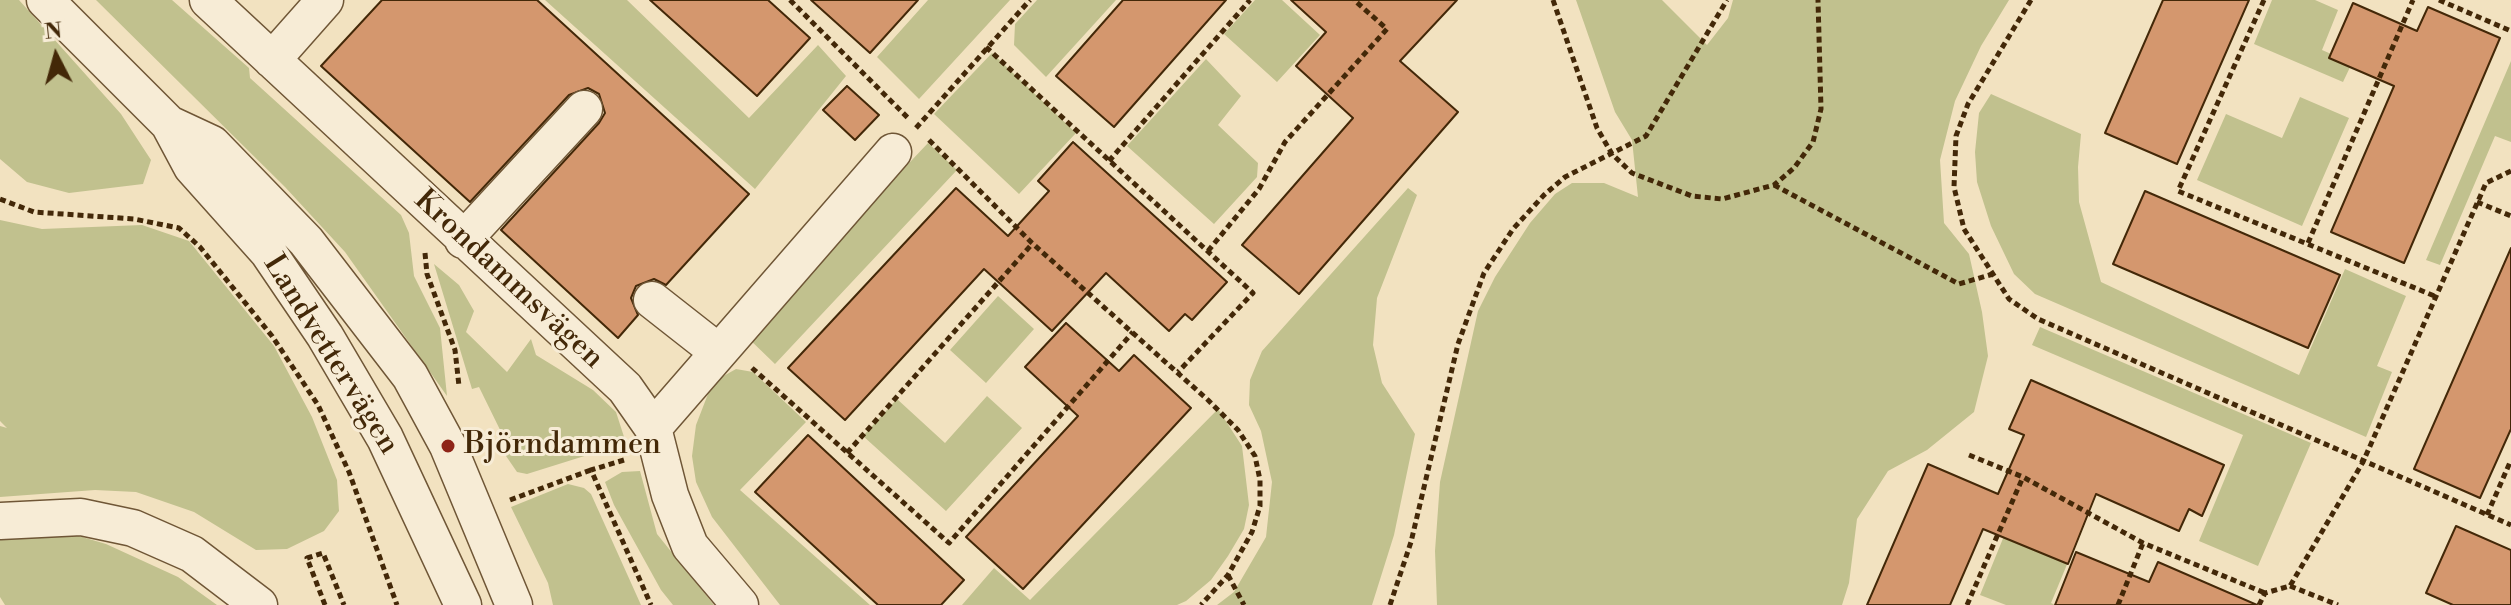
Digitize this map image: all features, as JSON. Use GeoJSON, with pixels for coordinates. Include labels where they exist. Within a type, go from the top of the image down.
{"type":"FeatureCollection","features":[{"type":"Feature","properties":{"kind":"street","name":"Landvettervägen"},"geometry":{"type":"LineString","coordinates":[[45,0],[169,124],[192,167],[268,252],[325,336],[385,438],[463,605]]}},
{"type":"Feature","properties":{"kind":"street","name":"Krondammsvägen"},"geometry":{"type":"LineString","coordinates":[[208,0],[625,388],[656,439],[670,495],[690,546],[740,605]]}},
{"type":"Feature","properties":{"kind":"street"},"geometry":{"type":"LineString","coordinates":[[272,60],[325,0]]}},
{"type":"Feature","properties":{"kind":"street"},"geometry":{"type":"LineString","coordinates":[[463,240],[584,109]]}},
{"type":"Feature","properties":{"kind":"street","name":"Landvettervägen"},"geometry":{"type":"LineString","coordinates":[[169,124],[212,144],[306,241],[401,364],[448,446],[514,605]]}},
{"type":"Feature","properties":{"kind":"street"},"geometry":{"type":"LineString","coordinates":[[656,439],[721,347],[905,139]]}},
{"type":"Feature","properties":{"kind":"street"},"geometry":{"type":"LineString","coordinates":[[652,300],[721,347]]}},
{"type":"Feature","properties":{"kind":"street"},"geometry":{"type":"LineString","coordinates":[[0,521],[81,517],[133,528],[192,554],[259,605]]}},
{"type":"Feature","properties":{"kind":"path"},"geometry":{"type":"LineString","coordinates":[[790,0],[905,139],[1032,243],[1178,372],[1238,430],[1255,456],[1260,480],[1260,506],[1252,532],[1228,575],[1201,605]]}},
{"type":"Feature","properties":{"kind":"path"},"geometry":{"type":"LineString","coordinates":[[905,139],[1030,0]]}},
{"type":"Feature","properties":{"kind":"path"},"geometry":{"type":"LineString","coordinates":[[1109,161],[1250,0]]}},
{"type":"Feature","properties":{"kind":"path"},"geometry":{"type":"LineString","coordinates":[[1208,251],[1259,189],[1285,142],[1387,29],[1354,0]]}},
{"type":"Feature","properties":{"kind":"path"},"geometry":{"type":"LineString","coordinates":[[1553,0],[1597,128],[1612,154],[1632,173],[1692,196],[1722,199],[1774,185],[1794,168],[1813,142],[1821,109],[1818,0]]}},
{"type":"Feature","properties":{"kind":"path"},"geometry":{"type":"LineString","coordinates":[[1390,605],[1411,542],[1458,344],[1484,273],[1513,229],[1565,177],[1646,136],[1727,0]]}},
{"type":"Feature","properties":{"kind":"path"},"geometry":{"type":"LineString","coordinates":[[2031,0],[1968,104],[1956,136],[1954,187],[1964,229],[2009,299],[2038,319],[2511,525]]}},
{"type":"Feature","properties":{"kind":"path"},"geometry":{"type":"LineString","coordinates":[[2264,0],[2178,191],[2437,297]]}},
{"type":"Feature","properties":{"kind":"path"},"geometry":{"type":"LineString","coordinates":[[2308,243],[2413,0]]}},
{"type":"Feature","properties":{"kind":"path"},"geometry":{"type":"LineString","coordinates":[[2439,0],[2511,31]]}},
{"type":"Feature","properties":{"kind":"path"},"geometry":{"type":"LineString","coordinates":[[986,47],[1253,293],[1178,372]]}},
{"type":"Feature","properties":{"kind":"path"},"geometry":{"type":"LineString","coordinates":[[2290,586],[2363,462],[2486,183],[2511,171]]}},
{"type":"Feature","properties":{"kind":"path"},"geometry":{"type":"LineString","coordinates":[[1774,185],[1959,284],[1993,274]]}},
{"type":"Feature","properties":{"kind":"path"},"geometry":{"type":"LineString","coordinates":[[0,199],[34,212],[134,219],[179,228],[200,247],[272,336],[318,405],[349,472],[397,605]]}},
{"type":"Feature","properties":{"kind":"path"},"geometry":{"type":"LineString","coordinates":[[2477,202],[2511,216]]}},
{"type":"Feature","properties":{"kind":"path"},"geometry":{"type":"LineString","coordinates":[[432,211],[424,248],[427,274],[455,350],[460,390]]}},
{"type":"Feature","properties":{"kind":"path"},"geometry":{"type":"LineString","coordinates":[[847,453],[1032,243]]}},
{"type":"Feature","properties":{"kind":"path"},"geometry":{"type":"LineString","coordinates":[[721,347],[949,543],[1133,332]]}},
{"type":"Feature","properties":{"kind":"path"},"geometry":{"type":"LineString","coordinates":[[502,503],[591,470],[656,439]]}},
{"type":"Feature","properties":{"kind":"path"},"geometry":{"type":"LineString","coordinates":[[1969,455],[2023,477],[2143,543],[2265,593],[2290,586],[2338,605]]}},
{"type":"Feature","properties":{"kind":"path"},"geometry":{"type":"LineString","coordinates":[[2487,515],[2511,460]]}},
{"type":"Feature","properties":{"kind":"path"},"geometry":{"type":"LineString","coordinates":[[591,470],[651,605]]}},
{"type":"Feature","properties":{"kind":"path"},"geometry":{"type":"LineString","coordinates":[[1967,605],[2023,477]]}},
{"type":"Feature","properties":{"kind":"path"},"geometry":{"type":"LineString","coordinates":[[2118,605],[2143,543]]}},
{"type":"Feature","properties":{"kind":"path"},"geometry":{"type":"LineString","coordinates":[[325,605],[307,558],[323,553],[344,605]]}},
{"type":"Feature","properties":{"kind":"path"},"geometry":{"type":"LineString","coordinates":[[1228,575],[1244,605]]}},
{"type":"Feature","properties":{"kind":"path"},"geometry":{"type":"LineString","coordinates":[[2259,605],[2265,593]]}},
{"type":"Feature","properties":{"kind":"green space"},"geometry":{"type":"Polygon","coordinates":[[[0,0],[19,0],[121,114],[151,160],[143,184],[69,193],[27,182],[0,159],[0,0]]]}},
{"type":"Feature","properties":{"kind":"green space"},"geometry":{"type":"Polygon","coordinates":[[[96,0],[172,0],[249,68],[250,78],[401,215],[409,233],[414,276],[440,328],[447,396],[345,252],[285,187],[96,0]]]}},
{"type":"Feature","properties":{"kind":"green space"},"geometry":{"type":"Polygon","coordinates":[[[545,0],[627,0],[749,118],[818,45],[846,76],[755,189],[545,0]]]}},
{"type":"Feature","properties":{"kind":"green space"},"geometry":{"type":"Polygon","coordinates":[[[928,0],[1010,0],[919,99],[877,57],[928,0]]]}},
{"type":"Feature","properties":{"kind":"green space"},"geometry":{"type":"Polygon","coordinates":[[[1037,0],[1116,0],[1046,77],[1014,45],[1015,24],[1037,0]]]}},
{"type":"Feature","properties":{"kind":"green space"},"geometry":{"type":"Polygon","coordinates":[[[1255,0],[1282,0],[1320,35],[1277,82],[1224,34],[1255,0]]]}},
{"type":"Feature","properties":{"kind":"green space"},"geometry":{"type":"Polygon","coordinates":[[[1576,0],[1662,0],[1707,45],[1728,18],[1733,0],[2009,0],[1981,46],[1955,101],[1940,160],[1944,223],[1969,254],[1988,356],[1974,412],[1927,450],[1888,471],[1857,519],[1849,583],[1842,605],[1437,605],[1435,551],[1440,482],[1478,311],[1495,277],[1530,223],[1555,194],[1572,183],[1604,183],[1638,197],[1632,140],[1615,112],[1576,0]]]}},
{"type":"Feature","properties":{"kind":"green space"},"geometry":{"type":"Polygon","coordinates":[[[2272,0],[2315,0],[2338,10],[2322,50],[2352,63],[2343,82],[2254,44],[2272,0]]]}},
{"type":"Feature","properties":{"kind":"green space"},"geometry":{"type":"Polygon","coordinates":[[[992,53],[1076,133],[1019,194],[934,114],[992,53]]]}},
{"type":"Feature","properties":{"kind":"green space"},"geometry":{"type":"Polygon","coordinates":[[[1206,59],[1241,96],[1218,125],[1258,163],[1257,177],[1214,224],[1127,146],[1206,59]]]}},
{"type":"Feature","properties":{"kind":"green space"},"geometry":{"type":"Polygon","coordinates":[[[2511,61],[2511,142],[2495,136],[2440,265],[2426,260],[2511,61]]]}},
{"type":"Feature","properties":{"kind":"green space"},"geometry":{"type":"Polygon","coordinates":[[[1991,94],[2081,134],[2079,202],[2101,282],[2299,375],[2345,269],[2406,296],[2377,366],[2392,372],[2366,437],[2035,294],[2014,274],[1991,226],[1977,182],[1975,152],[1979,113],[1991,94]]]}},
{"type":"Feature","properties":{"kind":"green space"},"geometry":{"type":"Polygon","coordinates":[[[2300,97],[2349,118],[2302,226],[2197,180],[2226,114],[2282,138],[2300,97]]]}},
{"type":"Feature","properties":{"kind":"green space"},"geometry":{"type":"Polygon","coordinates":[[[928,143],[957,170],[775,364],[746,336],[928,143]]]}},
{"type":"Feature","properties":{"kind":"green space"},"geometry":{"type":"Polygon","coordinates":[[[1408,188],[1417,195],[1377,298],[1373,345],[1382,383],[1415,434],[1394,535],[1372,605],[1217,605],[1234,592],[1266,537],[1272,482],[1261,431],[1249,405],[1250,380],[1262,351],[1408,188]]]}},
{"type":"Feature","properties":{"kind":"green space"},"geometry":{"type":"Polygon","coordinates":[[[0,220],[42,229],[142,225],[189,241],[274,346],[312,417],[337,480],[339,511],[324,531],[287,549],[256,550],[194,512],[136,492],[95,490],[0,497],[0,426],[7,428],[0,421],[0,220]]]}},
{"type":"Feature","properties":{"kind":"green space"},"geometry":{"type":"Polygon","coordinates":[[[434,264],[459,285],[474,311],[466,332],[507,372],[531,339],[536,355],[593,390],[616,412],[626,443],[527,474],[517,472],[506,456],[507,444],[479,387],[472,389],[434,264]]]}},
{"type":"Feature","properties":{"kind":"green space"},"geometry":{"type":"Polygon","coordinates":[[[998,296],[1034,329],[986,383],[950,350],[998,296]]]}},
{"type":"Feature","properties":{"kind":"green space"},"geometry":{"type":"Polygon","coordinates":[[[2040,327],[2311,443],[2258,566],[2199,541],[2243,435],[2032,345],[2040,327]]]}},
{"type":"Feature","properties":{"kind":"green space"},"geometry":{"type":"Polygon","coordinates":[[[736,369],[753,372],[806,422],[740,490],[870,605],[780,605],[712,517],[696,482],[692,456],[696,425],[708,394],[720,378],[736,369]]]}},
{"type":"Feature","properties":{"kind":"green space"},"geometry":{"type":"Polygon","coordinates":[[[987,396],[1022,428],[946,511],[863,436],[897,399],[945,443],[987,396]]]}},
{"type":"Feature","properties":{"kind":"green space"},"geometry":{"type":"Polygon","coordinates":[[[1218,409],[1242,446],[1249,505],[1244,529],[1228,556],[1211,580],[1186,601],[1177,605],[962,605],[994,568],[1030,600],[1218,409]]]}},
{"type":"Feature","properties":{"kind":"green space"},"geometry":{"type":"Polygon","coordinates":[[[640,471],[657,534],[714,605],[673,605],[661,590],[614,505],[605,482],[622,472],[640,471]]]}},
{"type":"Feature","properties":{"kind":"green space"},"geometry":{"type":"Polygon","coordinates":[[[568,484],[584,488],[591,494],[641,605],[553,605],[548,583],[511,507],[568,484]]]}},
{"type":"Feature","properties":{"kind":"green space"},"geometry":{"type":"Polygon","coordinates":[[[72,534],[106,544],[178,577],[217,605],[5,605],[0,597],[0,536],[72,534]]]}},
{"type":"Feature","properties":{"kind":"green space"},"geometry":{"type":"Polygon","coordinates":[[[2004,536],[2068,562],[2051,603],[2055,605],[2006,605],[1980,595],[2004,536]]]}},
{"type":"Feature","properties":{"kind":"building"},"geometry":{"type":"Polygon","coordinates":[[[382,0],[537,0],[749,194],[666,285],[654,279],[636,286],[631,298],[638,315],[618,338],[501,230],[599,123],[605,113],[599,94],[588,88],[569,95],[470,202],[321,66],[382,0]]]}},
{"type":"Feature","properties":{"kind":"building"},"geometry":{"type":"Polygon","coordinates":[[[650,0],[768,0],[810,38],[757,96],[650,0]]]}},
{"type":"Feature","properties":{"kind":"building"},"geometry":{"type":"Polygon","coordinates":[[[811,0],[918,0],[870,53],[811,0]]]}},
{"type":"Feature","properties":{"kind":"building"},"geometry":{"type":"Polygon","coordinates":[[[1123,0],[1226,0],[1114,127],[1056,76],[1123,0]]]}},
{"type":"Feature","properties":{"kind":"building"},"geometry":{"type":"Polygon","coordinates":[[[1291,0],[1457,0],[1400,61],[1458,112],[1299,294],[1242,245],[1353,118],[1296,66],[1326,32],[1291,0]]]}},
{"type":"Feature","properties":{"kind":"building"},"geometry":{"type":"Polygon","coordinates":[[[2163,0],[2249,0],[2177,164],[2105,133],[2163,0]]]}},
{"type":"Feature","properties":{"kind":"building"},"geometry":{"type":"Polygon","coordinates":[[[2353,3],[2417,31],[2428,7],[2500,38],[2404,263],[2331,232],[2394,86],[2329,58],[2353,3]]]}},
{"type":"Feature","properties":{"kind":"building"},"geometry":{"type":"Polygon","coordinates":[[[847,86],[879,115],[855,140],[823,110],[847,86]]]}},
{"type":"Feature","properties":{"kind":"building"},"geometry":{"type":"Polygon","coordinates":[[[1073,142],[1227,282],[1192,320],[1185,314],[1169,331],[1106,273],[1052,331],[984,269],[845,420],[788,368],[956,188],[1008,236],[1049,191],[1038,181],[1073,142]]]}},
{"type":"Feature","properties":{"kind":"building"},"geometry":{"type":"Polygon","coordinates":[[[2145,191],[2340,275],[2308,348],[2113,264],[2145,191]]]}},
{"type":"Feature","properties":{"kind":"building"},"geometry":{"type":"Polygon","coordinates":[[[2511,248],[2511,429],[2480,498],[2414,469],[2511,248]]]}},
{"type":"Feature","properties":{"kind":"building"},"geometry":{"type":"Polygon","coordinates":[[[1066,323],[1119,371],[1134,355],[1191,408],[1023,589],[966,537],[1078,416],[1025,367],[1066,323]]]}},
{"type":"Feature","properties":{"kind":"building"},"geometry":{"type":"Polygon","coordinates":[[[2031,380],[2224,465],[2202,516],[2189,509],[2179,531],[2096,494],[2068,564],[1983,529],[1950,605],[1867,605],[1928,464],[1998,494],[2024,435],[2009,429],[2031,380]]]}},
{"type":"Feature","properties":{"kind":"building"},"geometry":{"type":"Polygon","coordinates":[[[808,435],[964,580],[941,605],[878,605],[755,492],[808,435]]]}},
{"type":"Feature","properties":{"kind":"building"},"geometry":{"type":"Polygon","coordinates":[[[2456,526],[2511,550],[2511,605],[2453,605],[2426,593],[2456,526]]]}},
{"type":"Feature","properties":{"kind":"building"},"geometry":{"type":"Polygon","coordinates":[[[2076,552],[2149,582],[2158,562],[2257,605],[2055,605],[2076,552]]]}},
{"type":"Feature","properties":{"kind":"place","name":"Björndammen"},"geometry":{"type":"Point","coordinates":[448,446]}}]}
